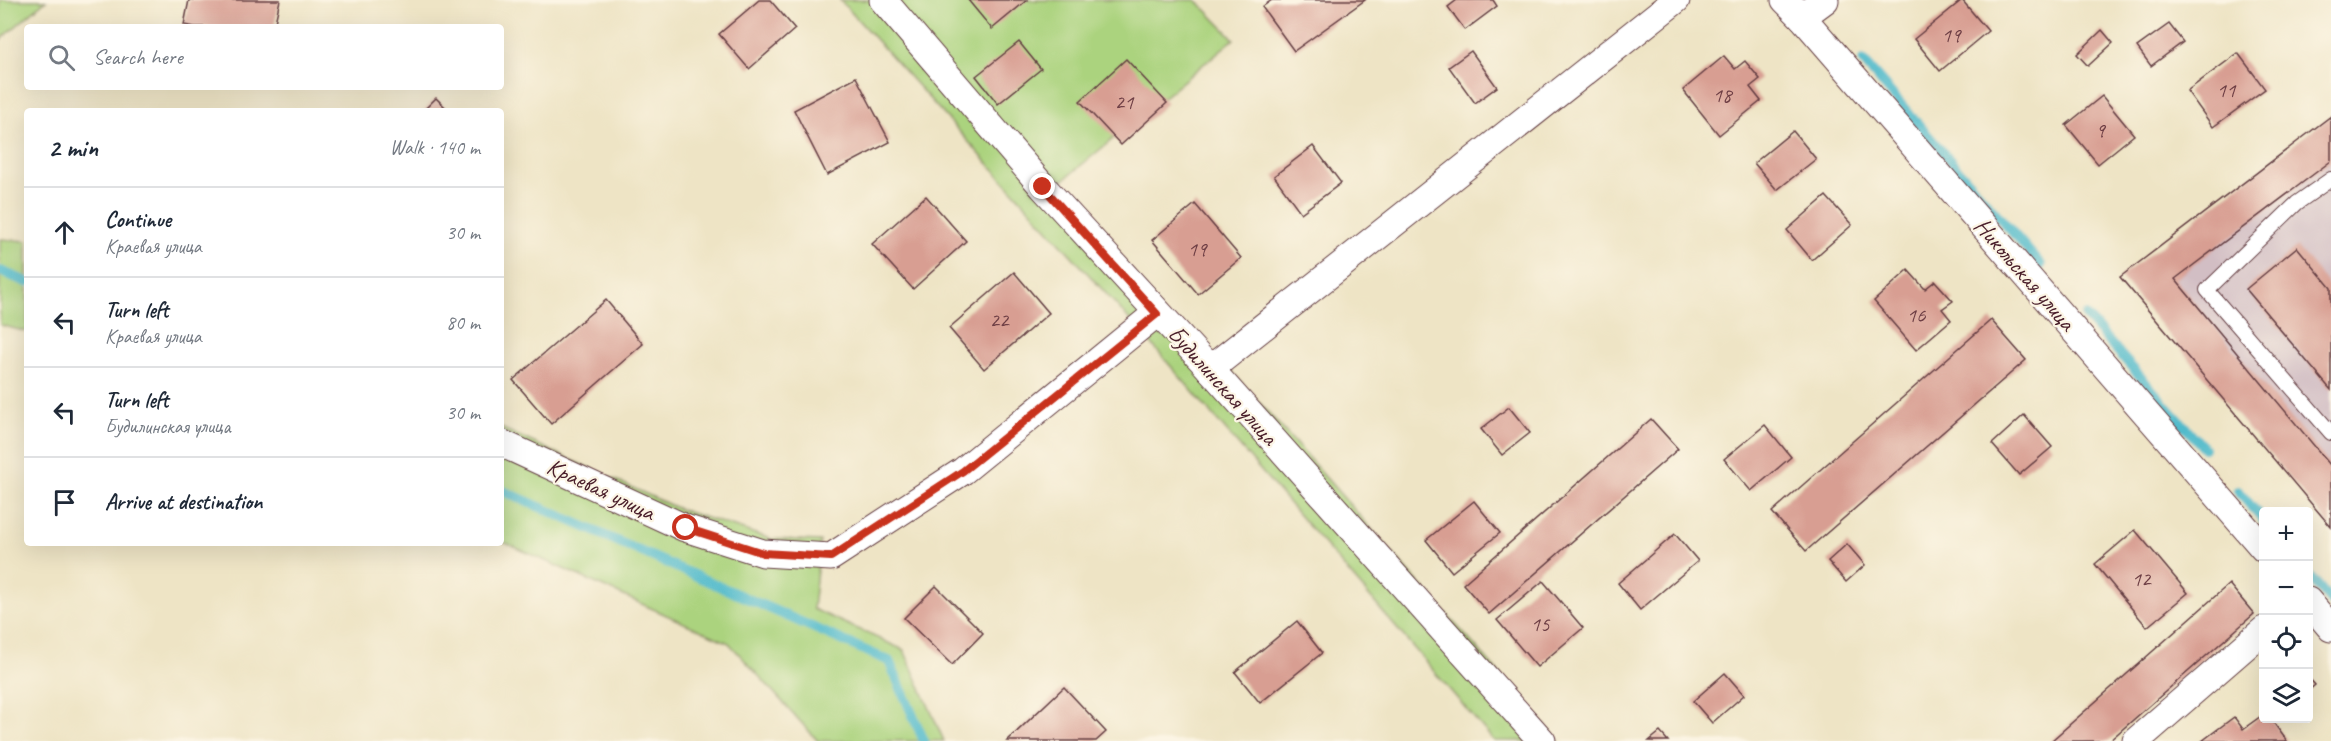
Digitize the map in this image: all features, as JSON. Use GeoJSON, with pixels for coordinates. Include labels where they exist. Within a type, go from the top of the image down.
{"type":"FeatureCollection","features":[{"type":"Feature","properties":{"kind":"street","name":"Будилинская улица"},"geometry":{"type":"LineString","coordinates":[[883,0],[1035,178],[1157,314],[1210,369],[1542,741]]}},
{"type":"Feature","properties":{"kind":"street"},"geometry":{"type":"LineString","coordinates":[[1210,369],[1676,0]]}},
{"type":"Feature","properties":{"kind":"street"},"geometry":{"type":"LineString","coordinates":[[1794,9],[1825,0]]}},
{"type":"Feature","properties":{"kind":"street","name":"Никольская улица"},"geometry":{"type":"LineString","coordinates":[[1794,9],[2259,543]]}},
{"type":"Feature","properties":{"kind":"street","name":"Краевая улица"},"geometry":{"type":"LineString","coordinates":[[504,444],[686,528],[763,553],[831,557],[963,471],[1157,314]]}},
{"type":"Feature","properties":{"kind":"street"},"geometry":{"type":"LineString","coordinates":[[2313,607],[2331,628]]}},
{"type":"Feature","properties":{"kind":"street"},"geometry":{"type":"LineString","coordinates":[[2136,741],[2259,634]]}},
{"type":"Feature","properties":{"kind":"lane"},"geometry":{"type":"LineString","coordinates":[[2331,179],[2297,203],[2207,290],[2331,433]]}},
{"type":"Feature","properties":{"kind":"shaded area"},"geometry":{"type":"Polygon","coordinates":[[[2331,116],[2331,527],[2120,277],[2331,116]]]}},
{"type":"Feature","properties":{"kind":"green space"},"geometry":{"type":"Polygon","coordinates":[[[0,0],[46,0],[0,40],[0,0]]]}},
{"type":"Feature","properties":{"kind":"green space"},"geometry":{"type":"Polygon","coordinates":[[[840,0],[1196,0],[1234,39],[1050,191],[1193,347],[1227,366],[1559,741],[1494,741],[1149,341],[840,0]]]}},
{"type":"Feature","properties":{"kind":"green space"},"geometry":{"type":"Polygon","coordinates":[[[0,239],[24,241],[24,331],[0,325],[0,239]]]}},
{"type":"Feature","properties":{"kind":"green space"},"geometry":{"type":"Polygon","coordinates":[[[504,429],[679,509],[771,539],[820,541],[813,609],[904,650],[944,741],[818,741],[729,643],[504,542],[504,429]]]}},
{"type":"Feature","properties":{"kind":"building"},"geometry":{"type":"Polygon","coordinates":[[[189,0],[280,0],[275,24],[184,24],[189,0]]]}},
{"type":"Feature","properties":{"kind":"building"},"geometry":{"type":"Polygon","coordinates":[[[759,0],[770,0],[795,29],[749,69],[719,34],[759,0]]]}},
{"type":"Feature","properties":{"kind":"building"},"geometry":{"type":"Polygon","coordinates":[[[968,0],[1027,0],[992,29],[968,0]]]}},
{"type":"Feature","properties":{"kind":"building"},"geometry":{"type":"Polygon","coordinates":[[[1272,0],[1365,0],[1294,51],[1262,7],[1272,0]]]}},
{"type":"Feature","properties":{"kind":"building"},"geometry":{"type":"Polygon","coordinates":[[[1457,0],[1493,0],[1497,6],[1465,30],[1448,7],[1457,0]]]}},
{"type":"Feature","properties":{"kind":"building"},"geometry":{"type":"Polygon","coordinates":[[[1962,0],[1988,31],[1940,71],[1914,39],[1962,0]]]}},
{"type":"Feature","properties":{"kind":"building"},"geometry":{"type":"Polygon","coordinates":[[[2169,24],[2183,42],[2151,66],[2137,47],[2169,24]]]}},
{"type":"Feature","properties":{"kind":"building"},"geometry":{"type":"Polygon","coordinates":[[[2102,30],[2113,43],[2088,66],[2077,54],[2102,30]]]}},
{"type":"Feature","properties":{"kind":"building"},"geometry":{"type":"Polygon","coordinates":[[[1019,42],[1041,69],[998,104],[976,76],[1019,42]]]}},
{"type":"Feature","properties":{"kind":"building"},"geometry":{"type":"Polygon","coordinates":[[[1471,51],[1497,87],[1475,103],[1449,67],[1471,51]]]}},
{"type":"Feature","properties":{"kind":"building"},"geometry":{"type":"Polygon","coordinates":[[[2238,53],[2265,89],[2213,127],[2187,91],[2238,53]]]}},
{"type":"Feature","properties":{"kind":"building"},"geometry":{"type":"Polygon","coordinates":[[[1724,56],[1735,69],[1745,61],[1760,79],[1750,87],[1761,101],[1719,135],[1683,90],[1724,56]]]}},
{"type":"Feature","properties":{"kind":"building"},"geometry":{"type":"Polygon","coordinates":[[[1126,59],[1167,103],[1121,145],[1080,101],[1126,59]]]}},
{"type":"Feature","properties":{"kind":"building"},"geometry":{"type":"Polygon","coordinates":[[[856,77],[890,142],[827,175],[794,110],[856,77]]]}},
{"type":"Feature","properties":{"kind":"building"},"geometry":{"type":"Polygon","coordinates":[[[2102,96],[2134,135],[2098,164],[2066,125],[2102,96]]]}},
{"type":"Feature","properties":{"kind":"building"},"geometry":{"type":"Polygon","coordinates":[[[436,98],[446,108],[426,108],[436,98]]]}},
{"type":"Feature","properties":{"kind":"building"},"geometry":{"type":"Polygon","coordinates":[[[2331,116],[2331,161],[2175,279],[2331,466],[2331,527],[2120,277],[2331,116]]]}},
{"type":"Feature","properties":{"kind":"building"},"geometry":{"type":"Polygon","coordinates":[[[1793,131],[1816,159],[1777,190],[1754,163],[1793,131]]]}},
{"type":"Feature","properties":{"kind":"building"},"geometry":{"type":"Polygon","coordinates":[[[1313,146],[1341,183],[1301,213],[1274,176],[1313,146]]]}},
{"type":"Feature","properties":{"kind":"building"},"geometry":{"type":"Polygon","coordinates":[[[926,196],[966,241],[913,289],[872,244],[926,196]]]}},
{"type":"Feature","properties":{"kind":"building"},"geometry":{"type":"Polygon","coordinates":[[[1826,196],[1852,225],[1812,260],[1787,230],[1826,196]]]}},
{"type":"Feature","properties":{"kind":"building"},"geometry":{"type":"Polygon","coordinates":[[[1195,204],[1241,258],[1198,294],[1152,240],[1195,204]]]}},
{"type":"Feature","properties":{"kind":"building"},"geometry":{"type":"Polygon","coordinates":[[[2297,247],[2331,288],[2331,390],[2246,289],[2297,247]]]}},
{"type":"Feature","properties":{"kind":"building"},"geometry":{"type":"Polygon","coordinates":[[[1908,270],[1925,289],[1935,281],[1953,301],[1942,309],[1951,320],[1916,350],[1874,301],[1908,270]]]}},
{"type":"Feature","properties":{"kind":"building"},"geometry":{"type":"Polygon","coordinates":[[[1014,272],[1049,313],[984,369],[949,328],[1014,272]]]}},
{"type":"Feature","properties":{"kind":"building"},"geometry":{"type":"Polygon","coordinates":[[[606,300],[643,344],[551,424],[513,380],[606,300]]]}},
{"type":"Feature","properties":{"kind":"building"},"geometry":{"type":"Polygon","coordinates":[[[1991,320],[2026,360],[1806,551],[1772,512],[1991,320]]]}},
{"type":"Feature","properties":{"kind":"building"},"geometry":{"type":"Polygon","coordinates":[[[1509,407],[1530,433],[1502,455],[1481,429],[1509,407]]]}},
{"type":"Feature","properties":{"kind":"building"},"geometry":{"type":"Polygon","coordinates":[[[2024,415],[2052,447],[2019,475],[1992,444],[2024,415]]]}},
{"type":"Feature","properties":{"kind":"building"},"geometry":{"type":"Polygon","coordinates":[[[1651,419],[1678,449],[1489,614],[1463,584],[1651,419]]]}},
{"type":"Feature","properties":{"kind":"building"},"geometry":{"type":"Polygon","coordinates":[[[1765,425],[1791,457],[1751,491],[1724,459],[1765,425]]]}},
{"type":"Feature","properties":{"kind":"building"},"geometry":{"type":"Polygon","coordinates":[[[1474,501],[1500,533],[1452,572],[1426,540],[1474,501]]]}},
{"type":"Feature","properties":{"kind":"building"},"geometry":{"type":"Polygon","coordinates":[[[2135,530],[2188,593],[2147,627],[2095,564],[2135,530]]]}},
{"type":"Feature","properties":{"kind":"building"},"geometry":{"type":"Polygon","coordinates":[[[1675,534],[1698,561],[1640,610],[1618,583],[1675,534]]]}},
{"type":"Feature","properties":{"kind":"building"},"geometry":{"type":"Polygon","coordinates":[[[1847,544],[1865,565],[1846,582],[1828,561],[1847,544]]]}},
{"type":"Feature","properties":{"kind":"building"},"geometry":{"type":"Polygon","coordinates":[[[1543,581],[1583,628],[1537,667],[1497,620],[1543,581]]]}},
{"type":"Feature","properties":{"kind":"building"},"geometry":{"type":"Polygon","coordinates":[[[2229,584],[2254,614],[2109,741],[2051,741],[2229,584]]]}},
{"type":"Feature","properties":{"kind":"building"},"geometry":{"type":"Polygon","coordinates":[[[936,586],[983,633],[952,665],[904,618],[936,586]]]}},
{"type":"Feature","properties":{"kind":"building"},"geometry":{"type":"Polygon","coordinates":[[[1297,621],[1322,653],[1260,703],[1235,672],[1297,621]]]}},
{"type":"Feature","properties":{"kind":"building"},"geometry":{"type":"Polygon","coordinates":[[[1725,673],[1744,695],[1712,723],[1693,701],[1725,673]]]}},
{"type":"Feature","properties":{"kind":"building"},"geometry":{"type":"Polygon","coordinates":[[[1064,687],[1106,732],[1096,741],[1007,741],[1064,687]]]}},
{"type":"Feature","properties":{"kind":"building"},"geometry":{"type":"Polygon","coordinates":[[[2234,717],[2243,729],[2259,718],[2259,723],[2274,723],[2287,741],[2202,741],[2234,717]]]}},
{"type":"Feature","properties":{"kind":"building"},"geometry":{"type":"Polygon","coordinates":[[[1660,732],[1668,741],[1649,741],[1660,732]]]}},
{"type":"Feature","properties":{"kind":"waterway"},"geometry":{"type":"LineString","coordinates":[[1863,61],[2041,265]]}},
{"type":"Feature","properties":{"kind":"waterway"},"geometry":{"type":"LineString","coordinates":[[0,271],[24,281]]}},
{"type":"Feature","properties":{"kind":"waterway"},"geometry":{"type":"LineString","coordinates":[[2086,316],[2204,448]]}},
{"type":"Feature","properties":{"kind":"waterway"},"geometry":{"type":"LineString","coordinates":[[504,491],[889,661],[924,741]]}},
{"type":"Feature","properties":{"kind":"waterway"},"geometry":{"type":"LineString","coordinates":[[2238,491],[2259,515]]}},
{"type":"Feature","properties":{"kind":"waterway"},"geometry":{"type":"LineString","coordinates":[[2313,580],[2331,601]]}},
{"type":"Feature","properties":{"kind":"route"},"geometry":{"type":"LineString","coordinates":[[686,528],[763,553],[831,557],[963,471],[1157,314],[1043,187]]}}]}
